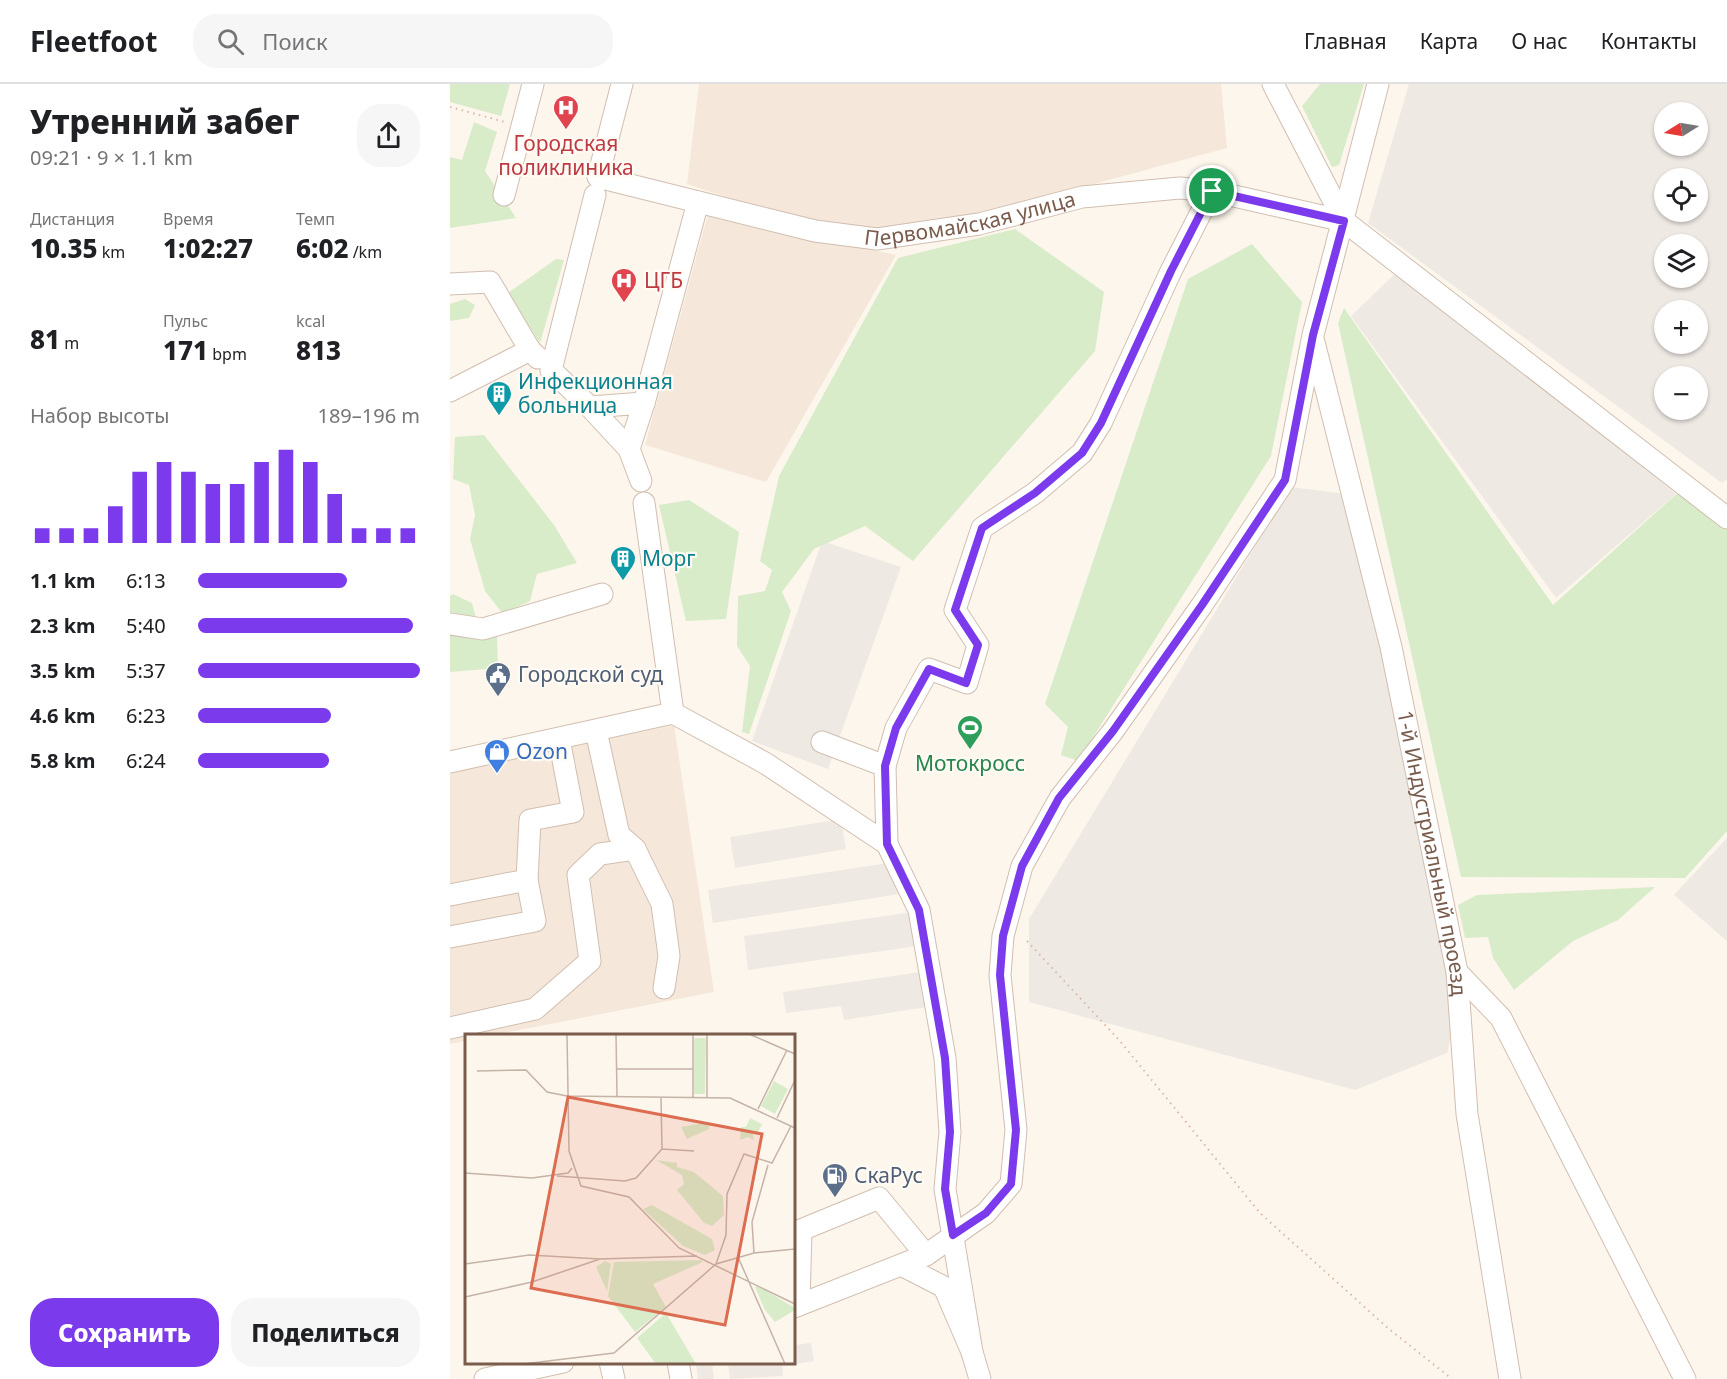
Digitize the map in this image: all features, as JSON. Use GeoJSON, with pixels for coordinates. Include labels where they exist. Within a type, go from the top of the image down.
{"type":"FeatureCollection","features":[{"type":"Feature","properties":{"kind":"street"},"geometry":{"type":"LineString","coordinates":[[504,195],[533,84]]}},
{"type":"Feature","properties":{"kind":"street"},"geometry":{"type":"LineString","coordinates":[[551,370],[622,84]]}},
{"type":"Feature","properties":{"kind":"street"},"geometry":{"type":"LineString","coordinates":[[1273,84],[1344,221],[1727,518]]}},
{"type":"Feature","properties":{"kind":"street"},"geometry":{"type":"LineString","coordinates":[[926,1256],[879,1198],[801,1230],[796,1306],[926,1256],[986,1213],[1011,1184],[1016,1130],[1000,975],[1003,936],[1022,866],[1059,798],[1113,731],[1196,615],[1285,480],[1313,335],[1378,84]]}},
{"type":"Feature","properties":{"kind":"street","name":"Первомайская улица"},"geometry":{"type":"LineString","coordinates":[[596,186],[698,202],[815,231],[877,239],[979,224],[1082,197],[1142,189],[1180,188],[1212,191],[1344,221]]}},
{"type":"Feature","properties":{"kind":"street"},"geometry":{"type":"LineString","coordinates":[[972,1352],[945,1189],[950,1132],[945,1058],[919,910],[887,844],[885,766],[896,728],[929,669],[966,683],[978,645],[955,610],[982,528],[1035,493],[1082,453],[1101,423],[1171,271],[1212,191]]}},
{"type":"Feature","properties":{"kind":"street"},"geometry":{"type":"LineString","coordinates":[[629,449],[644,403],[698,202]]}},
{"type":"Feature","properties":{"kind":"street"},"geometry":{"type":"LineString","coordinates":[[450,284],[490,282],[530,351],[590,407],[629,449],[641,481]]}},
{"type":"Feature","properties":{"kind":"street","name":"1-й Индустриальный проезд"},"geometry":{"type":"LineString","coordinates":[[1313,335],[1386,626],[1426,809],[1457,972],[1467,1114],[1510,1379]]}},
{"type":"Feature","properties":{"kind":"street"},"geometry":{"type":"LineString","coordinates":[[450,391],[530,351]]}},
{"type":"Feature","properties":{"kind":"street"},"geometry":{"type":"LineString","coordinates":[[590,407],[644,403]]}},
{"type":"Feature","properties":{"kind":"street"},"geometry":{"type":"LineString","coordinates":[[644,503],[673,713]]}},
{"type":"Feature","properties":{"kind":"street"},"geometry":{"type":"LineString","coordinates":[[450,624],[483,630],[602,594]]}},
{"type":"Feature","properties":{"kind":"street"},"geometry":{"type":"LineString","coordinates":[[450,762],[673,713],[765,764],[887,844]]}},
{"type":"Feature","properties":{"kind":"street"},"geometry":{"type":"LineString","coordinates":[[596,731],[619,835],[635,849],[662,904],[669,956],[664,988]]}},
{"type":"Feature","properties":{"kind":"street"},"geometry":{"type":"LineString","coordinates":[[450,937],[535,921],[527,880],[530,820],[573,812],[559,739]]}},
{"type":"Feature","properties":{"kind":"street"},"geometry":{"type":"LineString","coordinates":[[822,742],[885,766]]}},
{"type":"Feature","properties":{"kind":"street"},"geometry":{"type":"LineString","coordinates":[[451,1026],[535,1009],[590,961],[578,875],[600,854],[635,849]]}},
{"type":"Feature","properties":{"kind":"street"},"geometry":{"type":"LineString","coordinates":[[450,895],[527,880]]}},
{"type":"Feature","properties":{"kind":"street"},"geometry":{"type":"LineString","coordinates":[[1457,972],[1501,1018],[1684,1379]]}},
{"type":"Feature","properties":{"kind":"street"},"geometry":{"type":"LineString","coordinates":[[903,1266],[944,1287],[972,1352],[980,1379]]}},
{"type":"Feature","properties":{"kind":"street"},"geometry":{"type":"LineString","coordinates":[[610,1364],[614,1379]]}},
{"type":"Feature","properties":{"kind":"street"},"geometry":{"type":"LineString","coordinates":[[678,1364],[681,1379]]}},
{"type":"Feature","properties":{"kind":"street"},"geometry":{"type":"LineString","coordinates":[[485,1379],[556,1369]]}},
{"type":"Feature","properties":{"kind":"path"},"geometry":{"type":"LineString","coordinates":[[450,107],[522,127]]}},
{"type":"Feature","properties":{"kind":"path"},"geometry":{"type":"LineString","coordinates":[[1027,941],[1120,1041],[1260,1213],[1389,1329],[1452,1379]]}},
{"type":"Feature","properties":{"kind":"shaded area"},"geometry":{"type":"Polygon","coordinates":[[[699,84],[1221,84],[1227,148],[953,222],[870,233],[807,224],[687,184],[699,84]]]}},
{"type":"Feature","properties":{"kind":"shaded area"},"geometry":{"type":"Polygon","coordinates":[[[1409,84],[1727,84],[1727,479],[1722,483],[1368,223],[1409,84]]]}},
{"type":"Feature","properties":{"kind":"shaded area"},"geometry":{"type":"Polygon","coordinates":[[[708,214],[896,255],[766,482],[645,445],[708,214]]]}},
{"type":"Feature","properties":{"kind":"shaded area"},"geometry":{"type":"Polygon","coordinates":[[[1404,265],[1676,494],[1556,598],[1351,316],[1404,265]]]}},
{"type":"Feature","properties":{"kind":"shaded area"},"geometry":{"type":"Polygon","coordinates":[[[1291,487],[1353,495],[1463,983],[1447,1053],[1355,1090],[1029,1002],[1029,919],[1291,487]]]}},
{"type":"Feature","properties":{"kind":"shaded area"},"geometry":{"type":"Polygon","coordinates":[[[822,541],[901,567],[828,769],[752,741],[822,541]]]}},
{"type":"Feature","properties":{"kind":"shaded area"},"geometry":{"type":"Polygon","coordinates":[[[674,725],[714,992],[499,1034],[465,1034],[465,1041],[450,1044],[450,771],[674,725]]]}},
{"type":"Feature","properties":{"kind":"shaded area"},"geometry":{"type":"Polygon","coordinates":[[[841,819],[846,849],[735,868],[730,837],[841,819]]]}},
{"type":"Feature","properties":{"kind":"shaded area"},"geometry":{"type":"Polygon","coordinates":[[[1727,838],[1727,941],[1674,895],[1727,838]]]}},
{"type":"Feature","properties":{"kind":"shaded area"},"geometry":{"type":"Polygon","coordinates":[[[895,862],[900,894],[713,923],[708,890],[895,862]]]}},
{"type":"Feature","properties":{"kind":"shaded area"},"geometry":{"type":"Polygon","coordinates":[[[913,912],[918,946],[748,970],[744,936],[913,912]]]}},
{"type":"Feature","properties":{"kind":"shaded area"},"geometry":{"type":"Polygon","coordinates":[[[927,971],[933,1006],[844,1020],[841,1006],[786,1013],[783,992],[927,971]]]}},
{"type":"Feature","properties":{"kind":"shaded area"},"geometry":{"type":"Polygon","coordinates":[[[811,1343],[814,1361],[784,1366],[783,1364],[795,1364],[795,1345],[811,1343]]]}},
{"type":"Feature","properties":{"kind":"shaded area"},"geometry":{"type":"Polygon","coordinates":[[[696,1364],[712,1364],[714,1379],[698,1379],[696,1364]]]}},
{"type":"Feature","properties":{"kind":"shaded area"},"geometry":{"type":"Polygon","coordinates":[[[728,1364],[782,1364],[783,1376],[730,1379],[728,1364]]]}},
{"type":"Feature","properties":{"kind":"green space"},"geometry":{"type":"Polygon","coordinates":[[[450,84],[510,84],[501,116],[450,102],[450,84]]]}},
{"type":"Feature","properties":{"kind":"green space"},"geometry":{"type":"Polygon","coordinates":[[[1320,84],[1364,84],[1339,165],[1332,167],[1302,106],[1320,84]]]}},
{"type":"Feature","properties":{"kind":"green space"},"geometry":{"type":"Polygon","coordinates":[[[474,122],[497,132],[485,171],[516,218],[450,228],[450,157],[462,160],[474,122]]]}},
{"type":"Feature","properties":{"kind":"green space"},"geometry":{"type":"Polygon","coordinates":[[[1015,229],[1104,292],[1095,351],[913,561],[865,526],[814,549],[782,592],[791,611],[749,734],[742,732],[750,666],[737,646],[738,596],[765,591],[772,570],[760,561],[779,476],[898,258],[1015,229]]]}},
{"type":"Feature","properties":{"kind":"green space"},"geometry":{"type":"Polygon","coordinates":[[[1252,244],[1302,302],[1271,456],[1078,761],[1061,755],[1068,727],[1045,704],[1188,279],[1252,244]]]}},
{"type":"Feature","properties":{"kind":"green space"},"geometry":{"type":"Polygon","coordinates":[[[556,259],[564,260],[540,343],[508,293],[556,259]]]}},
{"type":"Feature","properties":{"kind":"green space"},"geometry":{"type":"Polygon","coordinates":[[[465,299],[475,305],[469,318],[450,321],[450,304],[465,299]]]}},
{"type":"Feature","properties":{"kind":"green space"},"geometry":{"type":"Polygon","coordinates":[[[1344,308],[1553,605],[1682,489],[1727,528],[1727,831],[1685,878],[1461,877],[1338,323],[1344,308]]]}},
{"type":"Feature","properties":{"kind":"green space"},"geometry":{"type":"Polygon","coordinates":[[[484,435],[554,525],[577,563],[537,574],[530,601],[503,614],[485,591],[470,539],[475,515],[469,485],[453,479],[455,437],[484,435]]]}},
{"type":"Feature","properties":{"kind":"green space"},"geometry":{"type":"Polygon","coordinates":[[[689,500],[739,532],[726,619],[686,621],[659,505],[689,500]]]}},
{"type":"Feature","properties":{"kind":"green space"},"geometry":{"type":"Polygon","coordinates":[[[453,594],[472,603],[476,618],[450,615],[450,596],[453,594]]]}},
{"type":"Feature","properties":{"kind":"green space"},"geometry":{"type":"Polygon","coordinates":[[[450,630],[497,636],[498,668],[450,672],[450,630]]]}},
{"type":"Feature","properties":{"kind":"green space"},"geometry":{"type":"Polygon","coordinates":[[[1655,887],[1618,920],[1573,941],[1514,990],[1493,958],[1488,937],[1465,938],[1458,905],[1477,895],[1655,887]]]}},
{"type":"Feature","properties":{"kind":"place","name":"Городская поликлиника"},"geometry":{"type":"Point","coordinates":[566,131]}},
{"type":"Feature","properties":{"kind":"place","name":"ЦГБ"},"geometry":{"type":"Point","coordinates":[624,304]}},
{"type":"Feature","properties":{"kind":"place","name":"Инфекционная больница"},"geometry":{"type":"Point","coordinates":[499,417]}},
{"type":"Feature","properties":{"kind":"place","name":"Морг"},"geometry":{"type":"Point","coordinates":[623,582]}},
{"type":"Feature","properties":{"kind":"place","name":"Городской суд"},"geometry":{"type":"Point","coordinates":[498,698]}},
{"type":"Feature","properties":{"kind":"place","name":"Мотокросс"},"geometry":{"type":"Point","coordinates":[970,751]}},
{"type":"Feature","properties":{"kind":"place","name":"Ozon"},"geometry":{"type":"Point","coordinates":[497,775]}},
{"type":"Feature","properties":{"kind":"place","name":"СкаРус"},"geometry":{"type":"Point","coordinates":[835,1199]}},
{"type":"Feature","properties":{"kind":"route"},"geometry":{"type":"LineString","coordinates":[[1212,191],[1344,221],[1313,335],[1285,480],[1202,605],[1113,731],[1059,798],[1022,866],[1003,936],[1000,975],[1002,1016],[1016,1130],[1011,1184],[986,1213],[953,1235],[945,1189],[950,1132],[945,1058],[919,910],[887,844],[885,766],[896,728],[929,669],[966,683],[978,645],[955,610],[982,528],[1035,493],[1082,453],[1101,423],[1171,271],[1212,191]]}}]}
